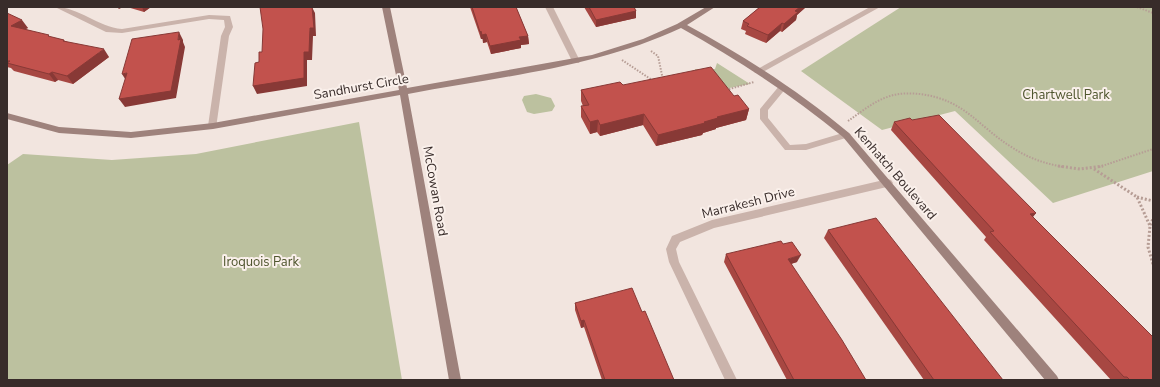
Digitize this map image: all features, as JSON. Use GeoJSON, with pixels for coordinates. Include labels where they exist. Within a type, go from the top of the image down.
{"type":"FeatureCollection","features":[{"type":"Feature","properties":{"kind":"street"},"geometry":{"type":"LineString","coordinates":[[59,7],[109,30],[122,31],[209,16],[227,18],[229,27],[226,36],[213,126]]}},
{"type":"Feature","properties":{"kind":"street","name":"McCowan Road"},"geometry":{"type":"LineString","coordinates":[[386,7],[404,92],[455,380]]}},
{"type":"Feature","properties":{"kind":"street"},"geometry":{"type":"LineString","coordinates":[[549,7],[576,61]]}},
{"type":"Feature","properties":{"kind":"street","name":"Sandhurst Circle"},"geometry":{"type":"LineString","coordinates":[[7,116],[59,130],[131,136],[213,126],[576,61],[615,52],[642,43],[682,25],[711,7]]}},
{"type":"Feature","properties":{"kind":"street"},"geometry":{"type":"LineString","coordinates":[[761,73],[876,7]]}},
{"type":"Feature","properties":{"kind":"street","name":"Kenhatch Boulevard"},"geometry":{"type":"LineString","coordinates":[[682,25],[784,87],[846,134],[1053,380]]}},
{"type":"Feature","properties":{"kind":"street"},"geometry":{"type":"LineString","coordinates":[[784,87],[764,109],[764,120],[788,148],[806,147],[846,134]]}},
{"type":"Feature","properties":{"kind":"street","name":"Marrakesh Drive"},"geometry":{"type":"LineString","coordinates":[[731,380],[674,262],[671,248],[676,239],[712,224],[888,183]]}},
{"type":"Feature","properties":{"kind":"path"},"geometry":{"type":"LineString","coordinates":[[1137,7],[1153,13]]}},
{"type":"Feature","properties":{"kind":"path"},"geometry":{"type":"LineString","coordinates":[[615,52],[628,65],[642,74],[658,83],[663,81],[658,56],[642,43]]}},
{"type":"Feature","properties":{"kind":"path"},"geometry":{"type":"LineString","coordinates":[[729,96],[723,91],[752,83],[761,73]]}},
{"type":"Feature","properties":{"kind":"path"},"geometry":{"type":"LineString","coordinates":[[837,127],[879,100],[888,96],[904,94],[935,96],[957,104],[1000,139],[1024,155],[1064,167],[1094,169],[1153,149]]}},
{"type":"Feature","properties":{"kind":"path"},"geometry":{"type":"LineString","coordinates":[[1094,169],[1137,197],[1153,201]]}},
{"type":"Feature","properties":{"kind":"path"},"geometry":{"type":"LineString","coordinates":[[1137,197],[1150,226]]}},
{"type":"Feature","properties":{"kind":"path"},"geometry":{"type":"LineString","coordinates":[[1153,219],[1150,226],[1148,247],[1153,264]]}},
{"type":"Feature","properties":{"kind":"green space","name":"Chartwell Park"},"geometry":{"type":"Polygon","coordinates":[[[901,7],[1153,7],[1153,171],[1053,203],[955,111],[882,130],[801,71],[901,7]]]}},
{"type":"Feature","properties":{"kind":"green space"},"geometry":{"type":"Polygon","coordinates":[[[717,63],[750,84],[724,89],[695,73],[695,69],[715,69],[717,63]]]}},
{"type":"Feature","properties":{"kind":"green space"},"geometry":{"type":"Polygon","coordinates":[[[536,94],[551,98],[555,106],[552,111],[534,114],[527,112],[522,100],[524,96],[536,94]]]}},
{"type":"Feature","properties":{"kind":"green space","name":"Iroquois Park"},"geometry":{"type":"Polygon","coordinates":[[[359,122],[402,380],[7,380],[7,165],[23,154],[112,160],[196,154],[359,122]]]}},
{"type":"Feature","properties":{"kind":"building"},"geometry":{"type":"Polygon","coordinates":[[[260,7],[312,7],[314,28],[310,28],[309,52],[304,52],[304,78],[253,86],[255,63],[259,62],[259,52],[262,52],[263,29],[260,7]]]}},
{"type":"Feature","properties":{"kind":"building"},"geometry":{"type":"Polygon","coordinates":[[[472,7],[516,7],[528,36],[519,37],[521,40],[490,46],[486,34],[482,35],[481,31],[480,32],[472,7]]]}},
{"type":"Feature","properties":{"kind":"building"},"geometry":{"type":"Polygon","coordinates":[[[589,7],[634,7],[636,11],[596,20],[589,7]]]}},
{"type":"Feature","properties":{"kind":"building"},"geometry":{"type":"Polygon","coordinates":[[[760,7],[800,7],[795,11],[798,12],[768,35],[747,26],[749,24],[743,21],[760,7]]]}},
{"type":"Feature","properties":{"kind":"building"},"geometry":{"type":"Polygon","coordinates":[[[7,13],[22,20],[11,26],[49,35],[48,36],[64,40],[63,41],[104,49],[67,76],[52,72],[49,74],[7,63],[10,61],[7,61],[7,13]]]}},
{"type":"Feature","properties":{"kind":"building"},"geometry":{"type":"Polygon","coordinates":[[[179,32],[178,40],[181,39],[171,91],[119,99],[127,73],[122,74],[132,39],[179,32]]]}},
{"type":"Feature","properties":{"kind":"building"},"geometry":{"type":"Polygon","coordinates":[[[711,67],[734,96],[738,95],[749,109],[717,117],[718,118],[704,122],[705,123],[658,135],[644,114],[600,125],[598,120],[590,122],[581,106],[589,105],[581,90],[620,82],[623,85],[711,67]]]}},
{"type":"Feature","properties":{"kind":"building"},"geometry":{"type":"Polygon","coordinates":[[[939,115],[1036,213],[1030,214],[1153,337],[1153,380],[1130,380],[1127,377],[1124,377],[990,232],[994,231],[894,122],[910,118],[912,120],[939,115]]]}},
{"type":"Feature","properties":{"kind":"building"},"geometry":{"type":"Polygon","coordinates":[[[876,218],[1003,380],[934,380],[828,230],[876,218]]]}},
{"type":"Feature","properties":{"kind":"building"},"geometry":{"type":"Polygon","coordinates":[[[781,241],[783,244],[792,242],[801,255],[788,259],[842,340],[866,380],[794,380],[726,254],[781,241]]]}},
{"type":"Feature","properties":{"kind":"building"},"geometry":{"type":"Polygon","coordinates":[[[632,288],[642,312],[645,311],[674,380],[605,380],[584,320],[581,321],[575,303],[632,288]]]}}]}
